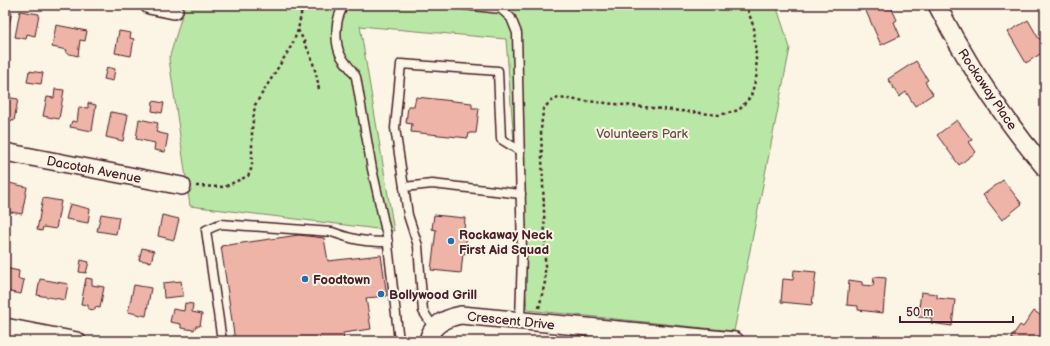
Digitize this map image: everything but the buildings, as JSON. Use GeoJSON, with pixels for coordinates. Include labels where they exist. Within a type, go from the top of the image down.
{"type":"FeatureCollection","features":[{"type":"Feature","properties":{"kind":"street"},"geometry":{"type":"LineString","coordinates":[[149,5],[174,10]]}},
{"type":"Feature","properties":{"kind":"street","name":"Rockaway Place"},"geometry":{"type":"LineString","coordinates":[[937,5],[954,39],[984,87],[1029,150],[1045,168]]}},
{"type":"Feature","properties":{"kind":"street","name":"Dacotah Avenue"},"geometry":{"type":"LineString","coordinates":[[5,152],[182,186]]}},
{"type":"Feature","properties":{"kind":"street","name":"Crescent Drive"},"geometry":{"type":"LineString","coordinates":[[431,335],[441,321],[461,315],[735,341]]}},
{"type":"Feature","properties":{"kind":"street"},"geometry":{"type":"LineString","coordinates":[[5,327],[77,341]]}},
{"type":"Feature","properties":{"kind":"lane"},"geometry":{"type":"LineString","coordinates":[[345,5],[338,20],[337,45],[342,57],[351,67],[356,76],[372,169],[384,218],[388,242],[399,341]]}},
{"type":"Feature","properties":{"kind":"lane"},"geometry":{"type":"LineString","coordinates":[[464,5],[501,9],[512,18],[517,33],[522,279],[520,321]]}},
{"type":"Feature","properties":{"kind":"lane"},"geometry":{"type":"LineString","coordinates":[[431,335],[423,311],[418,246],[408,215],[395,128],[401,64],[498,71],[501,139],[520,151]]}},
{"type":"Feature","properties":{"kind":"lane"},"geometry":{"type":"LineString","coordinates":[[404,187],[432,184],[521,194]]}},
{"type":"Feature","properties":{"kind":"lane"},"geometry":{"type":"LineString","coordinates":[[222,341],[206,230],[220,224],[332,232],[347,238],[364,242],[388,242]]}},
{"type":"Feature","properties":{"kind":"path"},"geometry":{"type":"LineString","coordinates":[[182,186],[224,187],[248,176],[252,167],[252,128],[255,105],[292,44],[298,30],[302,9],[305,5]]}},
{"type":"Feature","properties":{"kind":"path"},"geometry":{"type":"LineString","coordinates":[[538,310],[545,282],[541,131],[544,108],[550,102],[558,98],[570,98],[719,114],[739,110],[751,96],[757,74],[754,28],[746,5]]}},
{"type":"Feature","properties":{"kind":"path"},"geometry":{"type":"LineString","coordinates":[[298,30],[305,42],[313,62],[319,90]]}},
{"type":"Feature","properties":{"kind":"green space","name":"Volunteers Park"},"geometry":{"type":"Polygon","coordinates":[[[185,5],[776,5],[790,48],[734,331],[527,310],[506,39],[360,26],[394,231],[190,206],[169,59],[185,5]]]}},
{"type":"Feature","properties":{"kind":"place","name":"Rockaway Neck First Aid Squad"},"geometry":{"type":"Point","coordinates":[451,241]}},
{"type":"Feature","properties":{"kind":"place","name":"Foodtown"},"geometry":{"type":"Point","coordinates":[305,279]}},
{"type":"Feature","properties":{"kind":"place","name":"Bollywood Grill"},"geometry":{"type":"Point","coordinates":[381,294]}}]}
